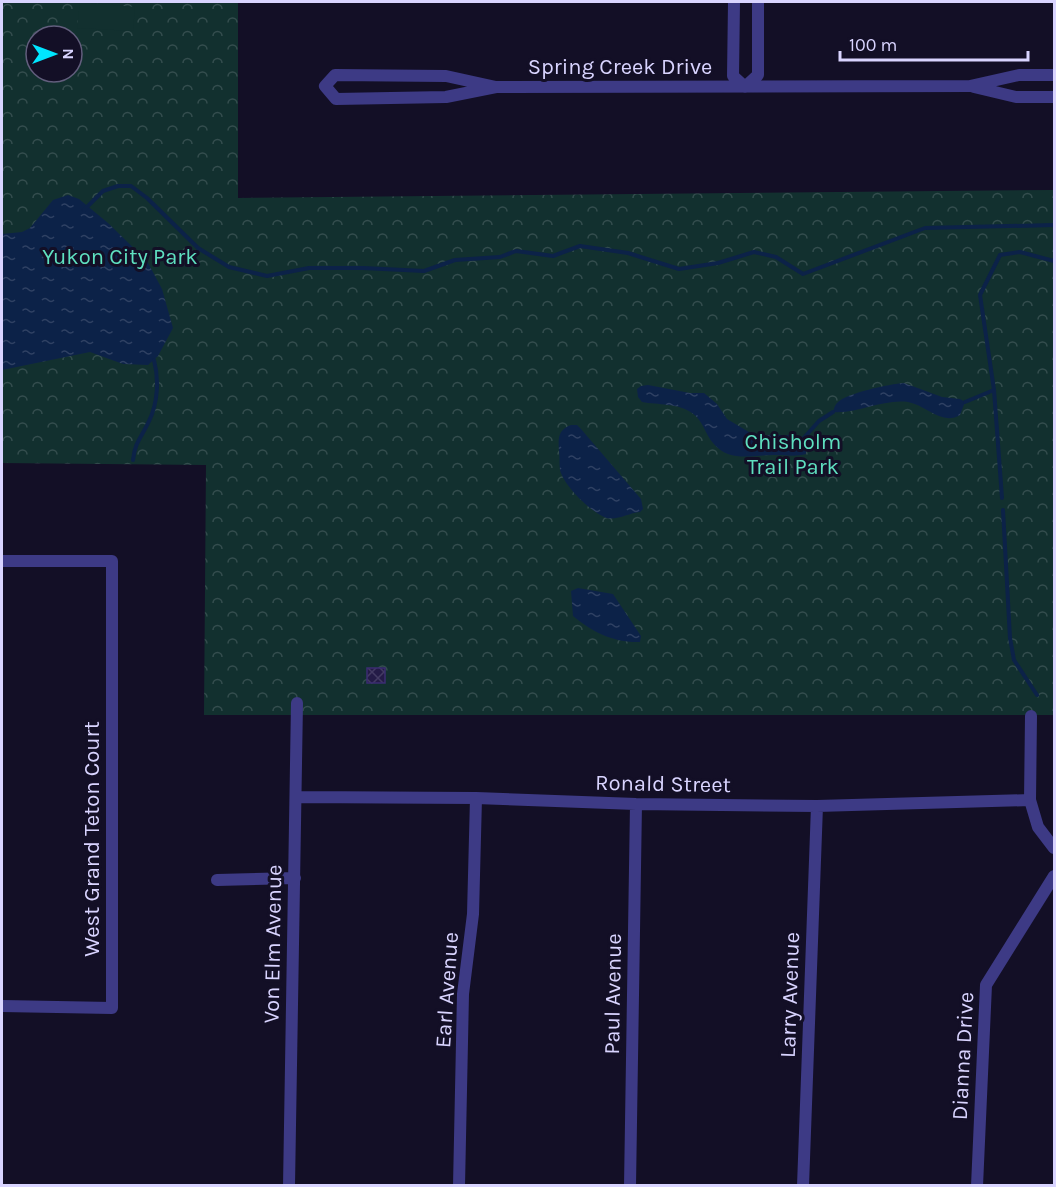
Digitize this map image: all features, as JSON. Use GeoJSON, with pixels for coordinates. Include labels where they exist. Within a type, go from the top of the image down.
{"type":"FeatureCollection","features":[{"type":"Feature","properties":{"kind":"street","name":"Spring Creek Drive"},"geometry":{"type":"LineString","coordinates":[[734,2],[733,76],[745,87]]}},
{"type":"Feature","properties":{"kind":"street","name":"Spring Creek Drive"},"geometry":{"type":"LineString","coordinates":[[745,87],[758,75],[758,2]]}},
{"type":"Feature","properties":{"kind":"street","name":"Spring Creek Drive"},"geometry":{"type":"LineString","coordinates":[[496,87],[446,76],[335,75],[325,86],[336,99],[446,97],[496,87],[970,86],[1019,75],[1054,75]]}},
{"type":"Feature","properties":{"kind":"street","name":"Spring Creek Drive"},"geometry":{"type":"LineString","coordinates":[[970,86],[1016,97],[1054,97]]}},
{"type":"Feature","properties":{"kind":"street","name":"West Grand Teton Court"},"geometry":{"type":"LineString","coordinates":[[2,561],[112,561],[112,1008],[2,1006]]}},
{"type":"Feature","properties":{"kind":"street","name":"Von Elm Avenue"},"geometry":{"type":"LineString","coordinates":[[289,1185],[297,703]]}},
{"type":"Feature","properties":{"kind":"street"},"geometry":{"type":"LineString","coordinates":[[1031,716],[1030,800],[1038,827],[1054,848]]}},
{"type":"Feature","properties":{"kind":"street","name":"Ronald Street"},"geometry":{"type":"LineString","coordinates":[[296,797],[476,798],[636,804],[817,806],[1030,800]]}},
{"type":"Feature","properties":{"kind":"street","name":"Earl Avenue"},"geometry":{"type":"LineString","coordinates":[[459,1185],[463,994],[473,914],[476,798]]}},
{"type":"Feature","properties":{"kind":"street","name":"Paul Avenue"},"geometry":{"type":"LineString","coordinates":[[630,1185],[636,804]]}},
{"type":"Feature","properties":{"kind":"street","name":"Larry Avenue"},"geometry":{"type":"LineString","coordinates":[[803,1185],[817,806]]}},
{"type":"Feature","properties":{"kind":"street","name":"Dianna Drive"},"geometry":{"type":"LineString","coordinates":[[977,1185],[986,985],[1054,876]]}},
{"type":"Feature","properties":{"kind":"street"},"geometry":{"type":"LineString","coordinates":[[217,880],[294,878]]}},
{"type":"Feature","properties":{"kind":"green space","name":"Chisholm Trail Park"},"geometry":{"type":"Polygon","coordinates":[[[2,2],[238,2],[238,198],[1054,190],[1054,715],[204,715],[206,465],[2,463],[2,2]]]}},
{"type":"Feature","properties":{"kind":"green space"},"geometry":{"type":"Polygon","coordinates":[[[80,2],[135,7],[133,31],[84,28],[84,24],[77,24],[80,2]]]}},
{"type":"Feature","properties":{"kind":"water"},"geometry":{"type":"Polygon","coordinates":[[[68,195],[79,199],[108,223],[147,261],[162,289],[173,328],[158,356],[148,365],[123,364],[90,352],[2,370],[2,234],[22,232],[30,228],[53,200],[68,195]]]}},
{"type":"Feature","properties":{"kind":"water"},"geometry":{"type":"Polygon","coordinates":[[[904,383],[942,397],[960,399],[965,402],[960,415],[953,418],[940,417],[908,402],[879,404],[852,411],[833,412],[837,403],[849,396],[879,387],[904,383]]]}},
{"type":"Feature","properties":{"kind":"water"},"geometry":{"type":"Polygon","coordinates":[[[648,385],[690,393],[704,393],[717,404],[727,419],[754,435],[795,435],[807,442],[806,454],[734,456],[726,453],[713,443],[699,419],[692,413],[674,406],[642,402],[638,397],[637,389],[648,385]]]}},
{"type":"Feature","properties":{"kind":"water"},"geometry":{"type":"Polygon","coordinates":[[[571,425],[577,425],[581,429],[641,499],[643,509],[640,512],[617,518],[604,517],[585,503],[566,483],[560,470],[559,442],[561,432],[571,425]]]}},
{"type":"Feature","properties":{"kind":"water"},"geometry":{"type":"Polygon","coordinates":[[[578,588],[613,594],[641,636],[640,642],[621,641],[604,635],[573,616],[571,591],[578,588]]]}},
{"type":"Feature","properties":{"kind":"building"},"geometry":{"type":"Polygon","coordinates":[[[367,668],[385,668],[385,683],[367,683],[367,668]]]}},
{"type":"Feature","properties":{"kind":"waterway"},"geometry":{"type":"LineString","coordinates":[[84,210],[103,191],[118,186],[131,186],[147,198],[198,248],[229,267],[267,276],[309,268],[424,271],[455,260],[500,257],[516,251],[553,256],[580,246],[628,253],[679,269],[718,263],[754,252],[776,257],[803,274],[925,228],[1054,225]]}},
{"type":"Feature","properties":{"kind":"waterway"},"geometry":{"type":"LineString","coordinates":[[1002,498],[994,390],[980,295],[1000,255],[1020,252],[1054,261]]}},
{"type":"Feature","properties":{"kind":"waterway"},"geometry":{"type":"LineString","coordinates":[[133,460],[137,444],[149,421],[156,399],[157,375],[154,360]]}},
{"type":"Feature","properties":{"kind":"waterway"},"geometry":{"type":"LineString","coordinates":[[965,402],[994,390]]}},
{"type":"Feature","properties":{"kind":"waterway"},"geometry":{"type":"LineString","coordinates":[[802,440],[819,421],[833,412]]}},
{"type":"Feature","properties":{"kind":"waterway"},"geometry":{"type":"LineString","coordinates":[[1003,510],[1010,638],[1014,660],[1037,695]]}},
{"type":"Feature","properties":{"kind":"park label","name":"Yukon City Park"},"geometry":{"type":"Point","coordinates":[120,256]}}]}
